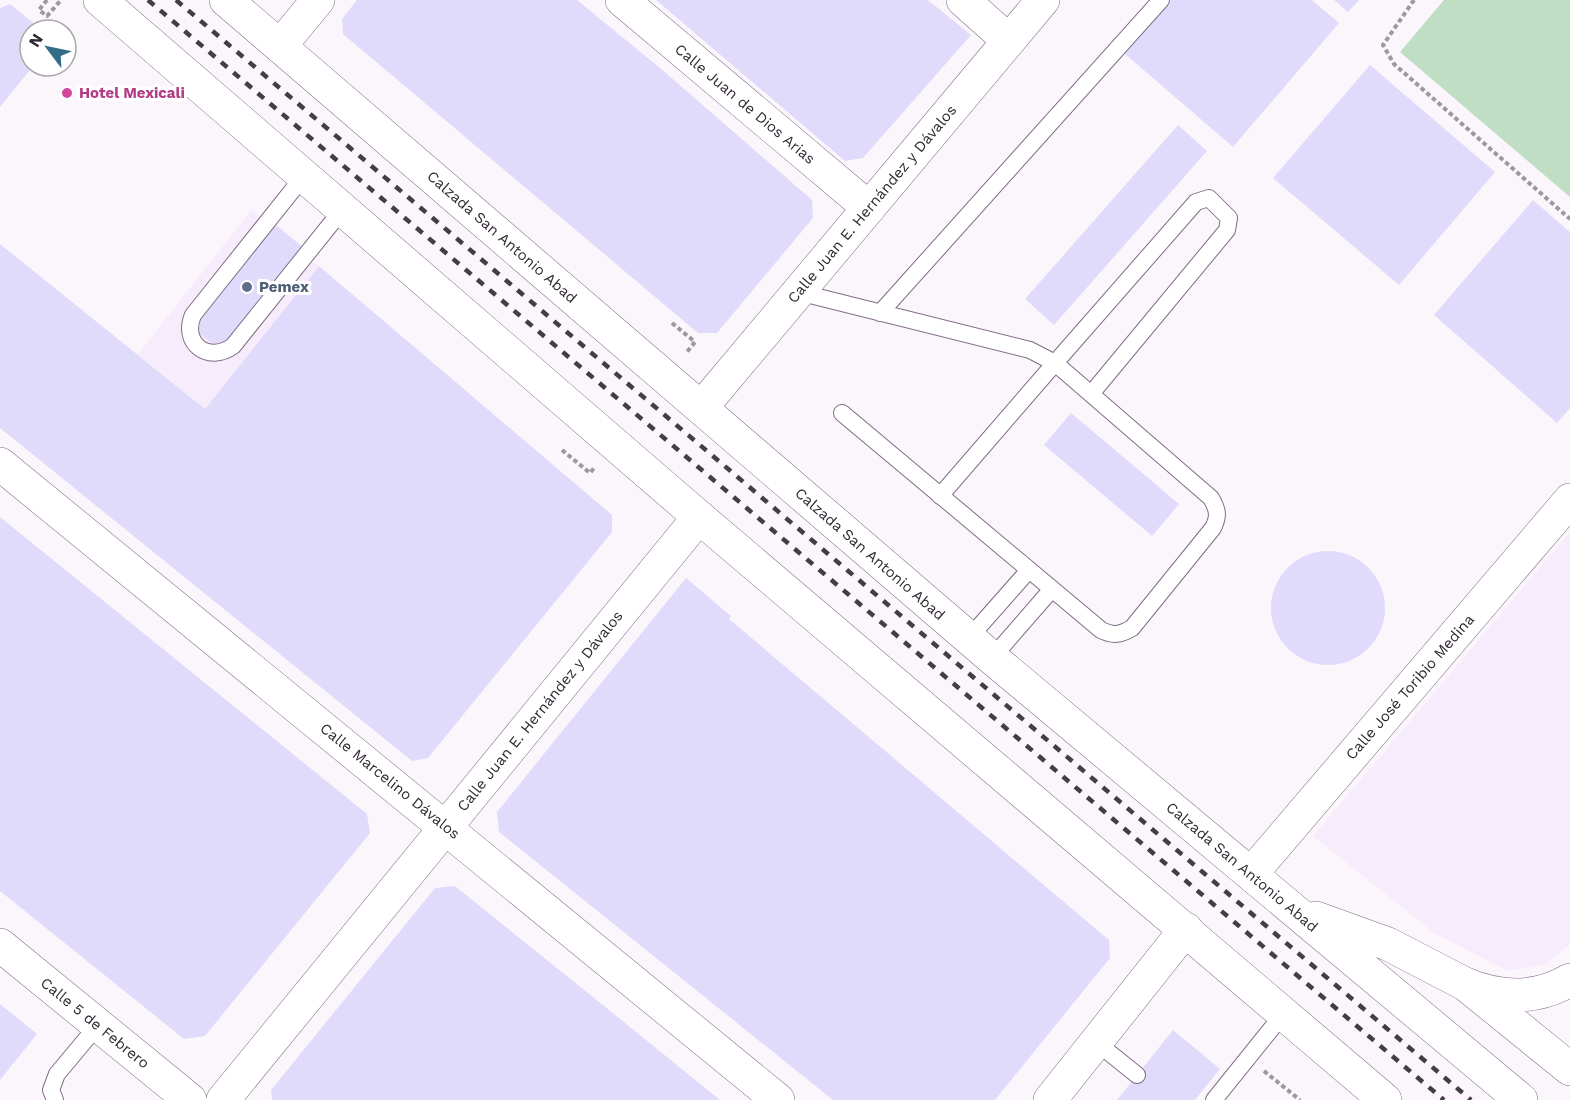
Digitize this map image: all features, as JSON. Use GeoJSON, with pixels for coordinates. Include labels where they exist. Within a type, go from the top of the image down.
{"type":"FeatureCollection","features":[{"type":"Feature","properties":{"kind":"main road"},"geometry":{"type":"LineString","coordinates":[[100,0],[699,517],[1385,1100]]}},
{"type":"Feature","properties":{"kind":"main road","name":"Calzada San Antonio Abad"},"geometry":{"type":"LineString","coordinates":[[226,0],[981,648],[1521,1100]]}},
{"type":"Feature","properties":{"kind":"main road"},"geometry":{"type":"LineString","coordinates":[[280,46],[318,0]]}},
{"type":"Feature","properties":{"kind":"main road","name":"Calle Juan de Dios Arias"},"geometry":{"type":"LineString","coordinates":[[622,0],[869,208]]}},
{"type":"Feature","properties":{"kind":"main road"},"geometry":{"type":"LineString","coordinates":[[963,0],[1010,40]]}},
{"type":"Feature","properties":{"kind":"main road","name":"Calle Juan E. Hernández y Dávalos"},"geometry":{"type":"LineString","coordinates":[[701,408],[1043,0]]}},
{"type":"Feature","properties":{"kind":"main road","name":"Calle Marcelino Dávalos"},"geometry":{"type":"LineString","coordinates":[[0,464],[446,826],[778,1100]]}},
{"type":"Feature","properties":{"kind":"main road","name":"Calle José Toribio Medina"},"geometry":{"type":"LineString","coordinates":[[1251,874],[1570,500]]}},
{"type":"Feature","properties":{"kind":"main road","name":"Calle Juan E. Hernández y Dávalos"},"geometry":{"type":"LineString","coordinates":[[223,1100],[699,517]]}},
{"type":"Feature","properties":{"kind":"main road"},"geometry":{"type":"LineString","coordinates":[[1292,908],[1388,944],[1466,984],[1490,993],[1512,997],[1543,992],[1570,980]]}},
{"type":"Feature","properties":{"kind":"main road"},"geometry":{"type":"LineString","coordinates":[[1050,1100],[1186,929]]}},
{"type":"Feature","properties":{"kind":"main road","name":"Calle 5 de Febrero"},"geometry":{"type":"LineString","coordinates":[[0,945],[190,1100]]}},
{"type":"Feature","properties":{"kind":"main road"},"geometry":{"type":"LineString","coordinates":[[1466,984],[1570,1069]]}},
{"type":"Feature","properties":{"kind":"main road"},"geometry":{"type":"LineString","coordinates":[[1346,1066],[1359,1100]]}},
{"type":"Feature","properties":{"kind":"lane"},"geometry":{"type":"LineString","coordinates":[[880,313],[1161,0]]}},
{"type":"Feature","properties":{"kind":"lane"},"geometry":{"type":"LineString","coordinates":[[303,177],[193,315],[189,325],[190,336],[197,345],[213,354],[224,353],[233,346],[342,210]]}},
{"type":"Feature","properties":{"kind":"lane"},"geometry":{"type":"LineString","coordinates":[[940,496],[1196,202],[1209,198],[1229,218],[1227,230],[1090,394]]}},
{"type":"Feature","properties":{"kind":"lane"},"geometry":{"type":"LineString","coordinates":[[798,292],[1030,350],[1055,363],[1211,498],[1217,507],[1218,519],[1132,627],[1122,634],[1111,635],[1101,630],[842,413]]}},
{"type":"Feature","properties":{"kind":"lane"},"geometry":{"type":"LineString","coordinates":[[981,648],[1029,570]]}},
{"type":"Feature","properties":{"kind":"lane"},"geometry":{"type":"LineString","coordinates":[[981,648],[1052,589]]}},
{"type":"Feature","properties":{"kind":"lane"},"geometry":{"type":"LineString","coordinates":[[1214,1100],[1284,1013]]}},
{"type":"Feature","properties":{"kind":"lane"},"geometry":{"type":"LineString","coordinates":[[55,1100],[51,1090],[57,1074],[98,1025]]}},
{"type":"Feature","properties":{"kind":"lane"},"geometry":{"type":"LineString","coordinates":[[1096,1042],[1137,1075]]}},
{"type":"Feature","properties":{"kind":"path"},"geometry":{"type":"LineString","coordinates":[[47,0],[39,9],[47,16],[61,0]]}},
{"type":"Feature","properties":{"kind":"path"},"geometry":{"type":"LineString","coordinates":[[1414,0],[1383,45],[1394,64],[1570,219]]}},
{"type":"Feature","properties":{"kind":"path"},"geometry":{"type":"LineString","coordinates":[[672,323],[695,342]]}},
{"type":"Feature","properties":{"kind":"path"},"geometry":{"type":"LineString","coordinates":[[562,450],[590,473]]}},
{"type":"Feature","properties":{"kind":"path"},"geometry":{"type":"LineString","coordinates":[[1259,1067],[1300,1100]]}},
{"type":"Feature","properties":{"kind":"shaded area"},"geometry":{"type":"Polygon","coordinates":[[[252,209],[319,266],[205,409],[138,354],[252,209]]]}},
{"type":"Feature","properties":{"kind":"shaded area"},"geometry":{"type":"Polygon","coordinates":[[[1570,532],[1570,944],[1545,965],[1508,971],[1434,933],[1313,836],[1570,532]]]}},
{"type":"Feature","properties":{"kind":"green space"},"geometry":{"type":"Polygon","coordinates":[[[1444,0],[1570,0],[1570,197],[1400,52],[1444,0]]]}},
{"type":"Feature","properties":{"kind":"building"},"geometry":{"type":"Polygon","coordinates":[[[357,0],[577,0],[660,68],[812,200],[813,218],[717,333],[698,333],[343,34],[342,19],[357,0]]]}},
{"type":"Feature","properties":{"kind":"building"},"geometry":{"type":"Polygon","coordinates":[[[656,0],[928,0],[971,35],[863,158],[845,161],[656,0]]]}},
{"type":"Feature","properties":{"kind":"building"},"geometry":{"type":"Polygon","coordinates":[[[1171,0],[1312,0],[1339,23],[1233,147],[1125,54],[1171,0]]]}},
{"type":"Feature","properties":{"kind":"building"},"geometry":{"type":"Polygon","coordinates":[[[1334,0],[1359,0],[1348,12],[1334,0]]]}},
{"type":"Feature","properties":{"kind":"building"},"geometry":{"type":"Polygon","coordinates":[[[10,4],[27,18],[18,18],[18,78],[23,78],[0,107],[0,8],[10,4]]]}},
{"type":"Feature","properties":{"kind":"building"},"geometry":{"type":"Polygon","coordinates":[[[1370,65],[1495,172],[1399,285],[1273,178],[1370,65]]]}},
{"type":"Feature","properties":{"kind":"building"},"geometry":{"type":"Polygon","coordinates":[[[1178,125],[1207,151],[1054,325],[1025,299],[1178,125]]]}},
{"type":"Feature","properties":{"kind":"building"},"geometry":{"type":"Polygon","coordinates":[[[1533,200],[1570,232],[1570,408],[1557,423],[1434,315],[1533,200]]]}},
{"type":"Feature","properties":{"kind":"building","name":"Pemex"},"geometry":{"type":"Polygon","coordinates":[[[272,222],[303,247],[222,351],[191,327],[272,222]]]}},
{"type":"Feature","properties":{"kind":"building"},"geometry":{"type":"Polygon","coordinates":[[[0,244],[205,409],[319,266],[612,515],[612,532],[428,758],[412,761],[0,428],[0,244]]]}},
{"type":"Feature","properties":{"kind":"building"},"geometry":{"type":"Polygon","coordinates":[[[1071,413],[1179,504],[1152,536],[1044,445],[1071,413]]]}},
{"type":"Feature","properties":{"kind":"building"},"geometry":{"type":"Polygon","coordinates":[[[0,517],[367,814],[370,833],[205,1036],[184,1039],[0,891],[0,517]]]}},
{"type":"Feature","properties":{"kind":"building"},"geometry":{"type":"Polygon","coordinates":[[[1328,551],[1350,555],[1369,567],[1381,586],[1385,608],[1381,630],[1369,649],[1350,661],[1328,665],[1306,661],[1287,649],[1275,630],[1271,608],[1275,586],[1287,567],[1306,555],[1328,551]]]}},
{"type":"Feature","properties":{"kind":"building"},"geometry":{"type":"Polygon","coordinates":[[[686,578],[731,616],[729,619],[1109,940],[1110,958],[995,1100],[833,1100],[499,832],[497,812],[686,578]]]}},
{"type":"Feature","properties":{"kind":"building"},"geometry":{"type":"Polygon","coordinates":[[[455,886],[720,1100],[272,1100],[271,1090],[435,888],[455,886]]]}},
{"type":"Feature","properties":{"kind":"building"},"geometry":{"type":"Polygon","coordinates":[[[0,1004],[37,1034],[0,1080],[0,1004]]]}},
{"type":"Feature","properties":{"kind":"building"},"geometry":{"type":"Polygon","coordinates":[[[1173,1030],[1220,1069],[1195,1100],[1117,1100],[1173,1030]]]}},
{"type":"Feature","properties":{"kind":"railway"},"geometry":{"type":"LineString","coordinates":[[148,0],[1444,1100]]}},
{"type":"Feature","properties":{"kind":"railway"},"geometry":{"type":"LineString","coordinates":[[176,0],[1471,1100]]}},
{"type":"Feature","properties":{"kind":"place","name":"Hotel Mexicali"},"geometry":{"type":"Point","coordinates":[67,93]}},
{"type":"Feature","properties":{"kind":"place","name":"Pemex"},"geometry":{"type":"Point","coordinates":[247,287]}}]}
